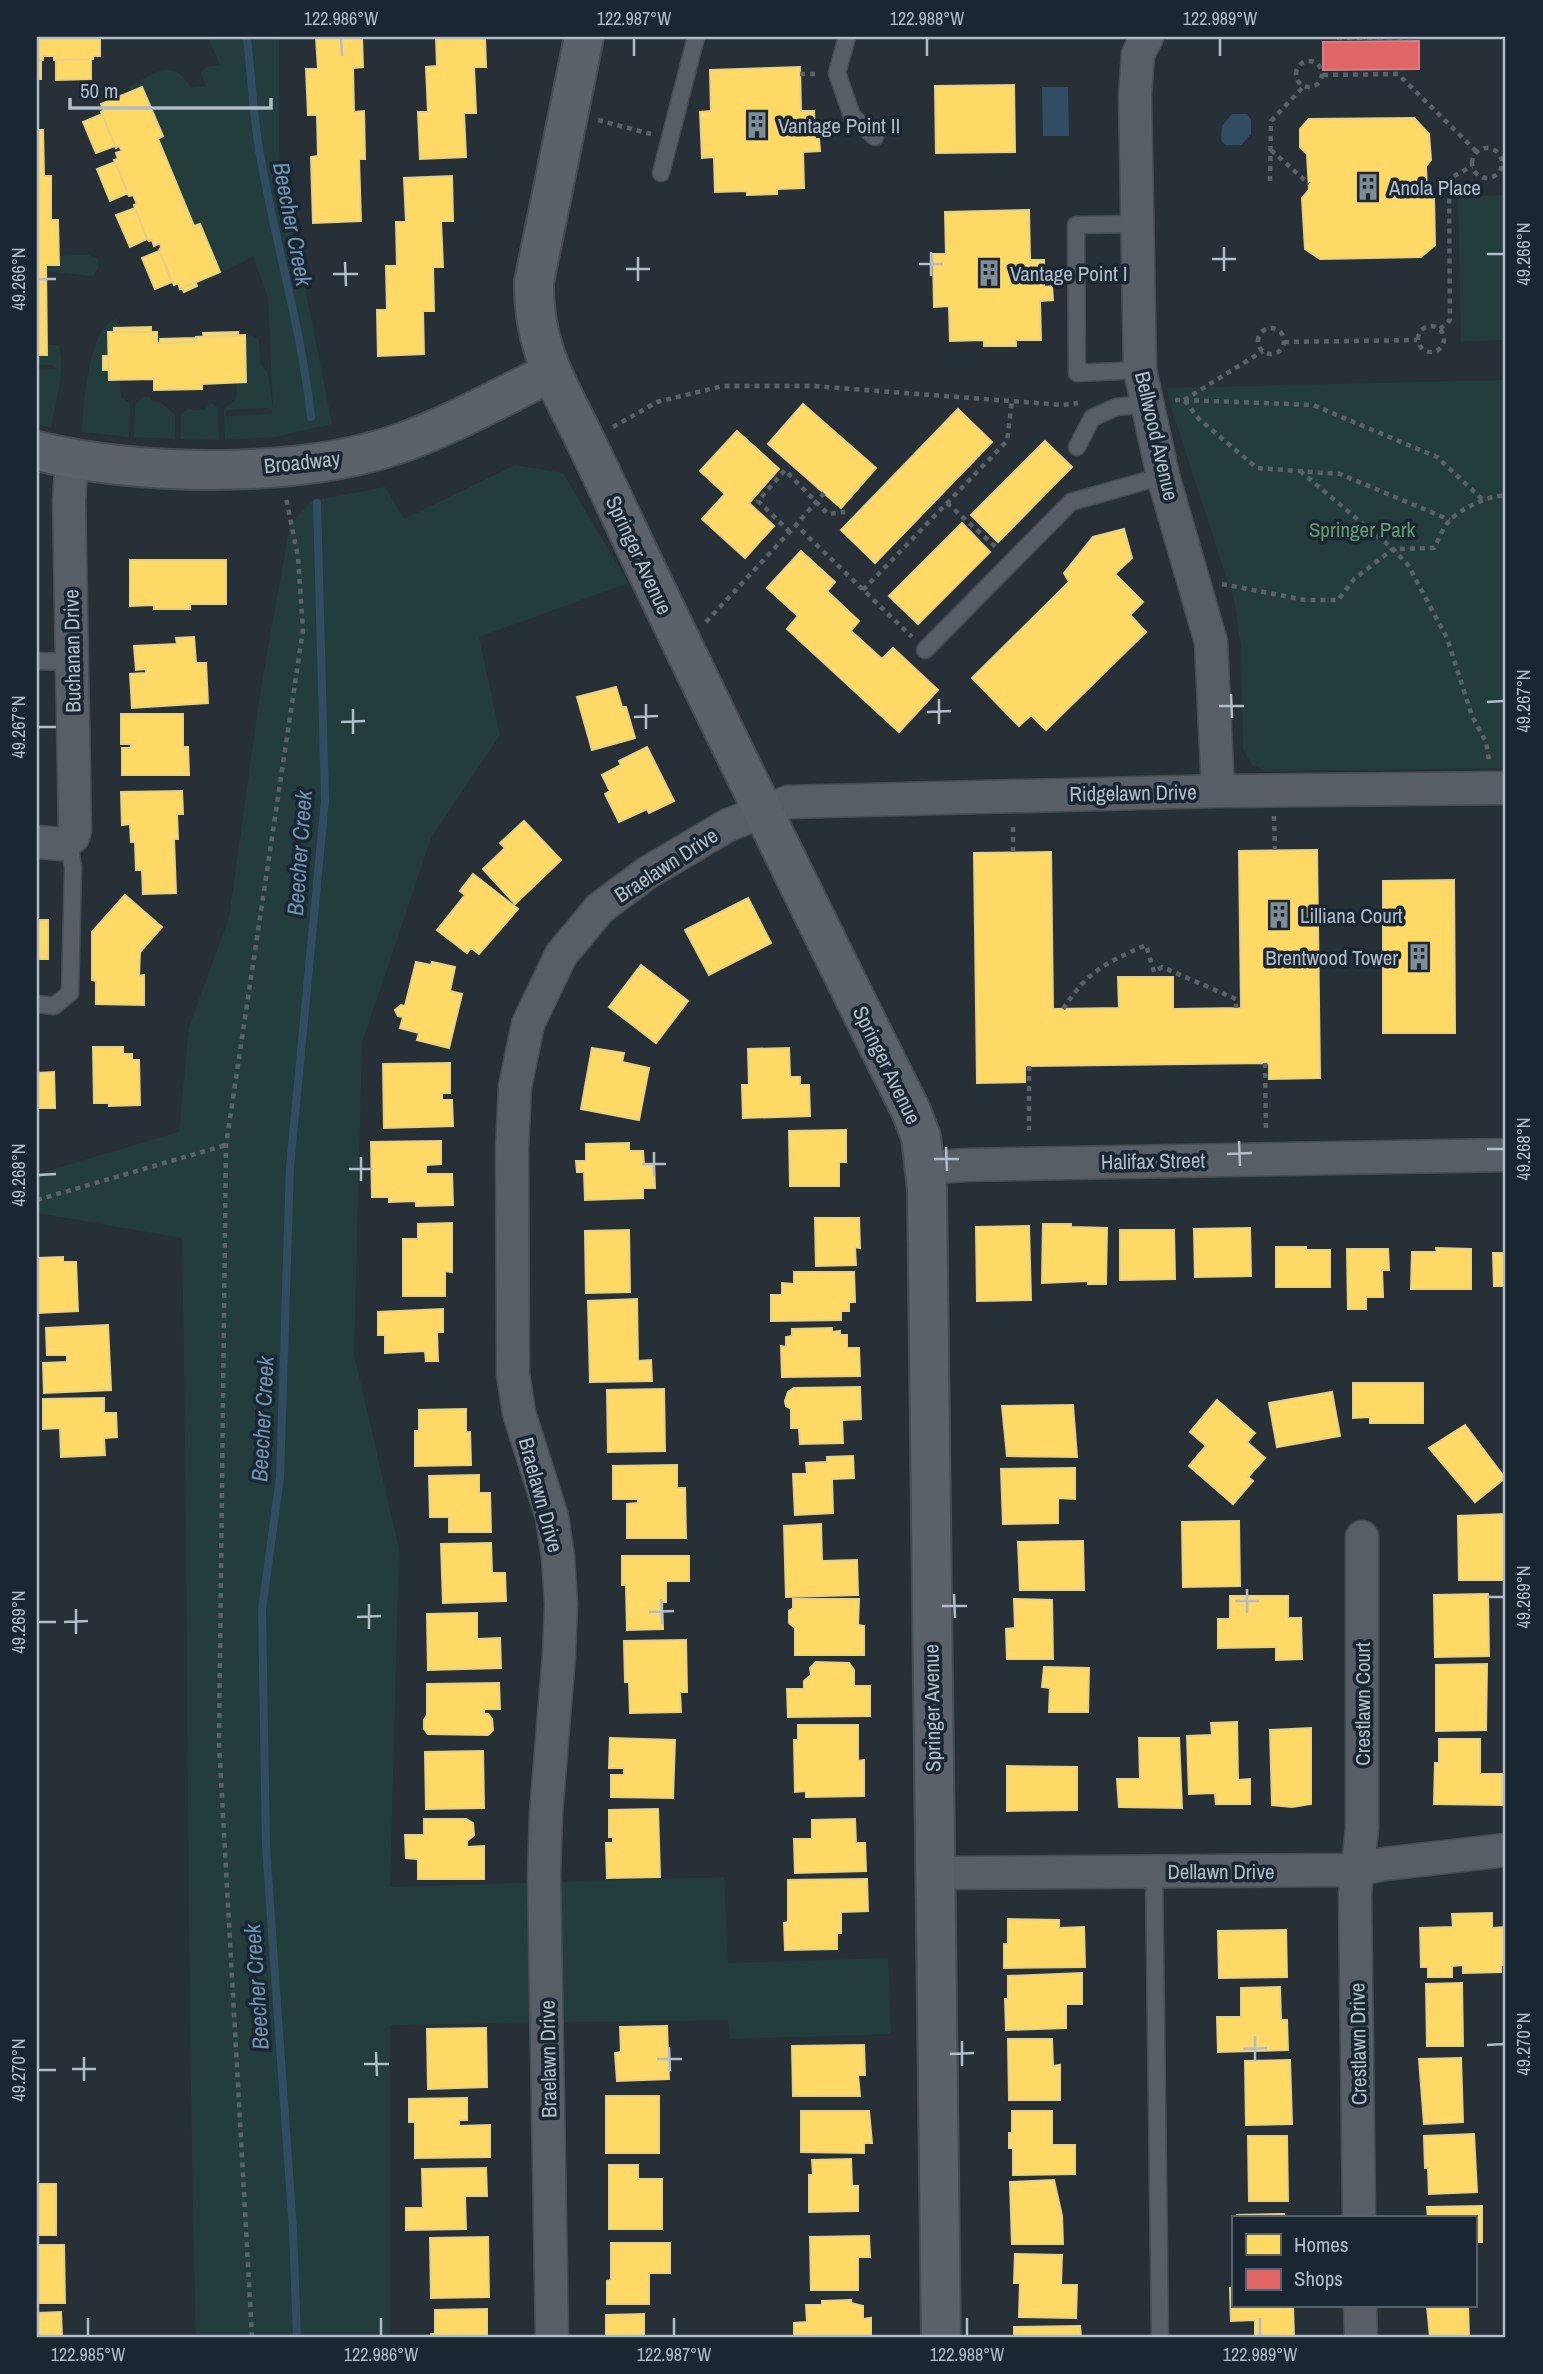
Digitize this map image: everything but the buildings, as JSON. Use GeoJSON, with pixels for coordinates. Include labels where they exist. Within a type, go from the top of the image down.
{"type":"FeatureCollection","features":[{"type":"Feature","properties":{"kind":"street","name":"Springer Avenue"},"geometry":{"type":"LineString","coordinates":[[584,37],[534,282],[534,307],[550,373],[585,440],[762,812],[911,1111],[921,1137],[925,1168],[940,2337]]}},
{"type":"Feature","properties":{"kind":"street","name":"Bellwood Avenue"},"geometry":{"type":"LineString","coordinates":[[1145,37],[1138,54],[1135,95],[1137,224],[1145,389],[1163,477],[1211,642],[1218,791]]}},
{"type":"Feature","properties":{"kind":"street","name":"Broadway"},"geometry":{"type":"LineString","coordinates":[[55,456],[212,469],[284,467],[348,458],[401,443],[550,373]]}},
{"type":"Feature","properties":{"kind":"street","name":"Buchanan Drive"},"geometry":{"type":"LineString","coordinates":[[55,456],[69,500],[75,830],[69,841]]}},
{"type":"Feature","properties":{"kind":"street","name":"Ridgelawn Drive"},"geometry":{"type":"LineString","coordinates":[[762,812],[788,802],[800,801],[1218,791],[1498,776]]}},
{"type":"Feature","properties":{"kind":"street","name":"Braelawn Drive"},"geometry":{"type":"LineString","coordinates":[[552,2337],[544,1876],[561,1604],[552,1517],[519,1413],[513,1374],[514,1087],[528,1024],[561,955],[600,908],[647,873],[728,825],[762,812]]}},
{"type":"Feature","properties":{"kind":"street"},"geometry":{"type":"LineString","coordinates":[[37,842],[56,845],[69,841]]}},
{"type":"Feature","properties":{"kind":"street","name":"Halifax Street"},"geometry":{"type":"LineString","coordinates":[[925,1168],[979,1164],[1506,1155]]}},
{"type":"Feature","properties":{"kind":"street","name":"Crestlawn Court"},"geometry":{"type":"LineString","coordinates":[[1357,1870],[1362,1828],[1362,1537]]}},
{"type":"Feature","properties":{"kind":"street","name":"Dellawn Drive"},"geometry":{"type":"LineString","coordinates":[[934,1873],[1357,1870],[1384,1864],[1506,1850]]}},
{"type":"Feature","properties":{"kind":"street","name":"Crestlawn Drive"},"geometry":{"type":"LineString","coordinates":[[1357,1870],[1355,1894],[1359,2216]]}},
{"type":"Feature","properties":{"kind":"street"},"geometry":{"type":"LineString","coordinates":[[1360,2308],[1361,2337]]}},
{"type":"Feature","properties":{"kind":"lane"},"geometry":{"type":"LineString","coordinates":[[661,173],[696,37]]}},
{"type":"Feature","properties":{"kind":"lane"},"geometry":{"type":"LineString","coordinates":[[847,37],[837,73],[852,116],[875,137]]}},
{"type":"Feature","properties":{"kind":"lane"},"geometry":{"type":"LineString","coordinates":[[1137,224],[1076,225],[1077,373],[1145,389]]}},
{"type":"Feature","properties":{"kind":"lane"},"geometry":{"type":"LineString","coordinates":[[1077,447],[1092,418],[1145,389]]}},
{"type":"Feature","properties":{"kind":"lane"},"geometry":{"type":"LineString","coordinates":[[925,650],[1071,502],[1163,477]]}},
{"type":"Feature","properties":{"kind":"lane"},"geometry":{"type":"LineString","coordinates":[[37,661],[72,662]]}},
{"type":"Feature","properties":{"kind":"lane"},"geometry":{"type":"LineString","coordinates":[[37,1004],[54,1006],[70,993],[74,868],[69,841]]}},
{"type":"Feature","properties":{"kind":"lane"},"geometry":{"type":"LineString","coordinates":[[1154,1871],[1160,2337]]}},
{"type":"Feature","properties":{"kind":"path"},"geometry":{"type":"LineString","coordinates":[[1337,37],[1413,37]]}},
{"type":"Feature","properties":{"kind":"path"},"geometry":{"type":"LineString","coordinates":[[1270,181],[1271,121],[1304,86],[1316,86],[1322,75],[1320,66],[1313,61],[1300,64],[1296,76],[1304,86]]}},
{"type":"Feature","properties":{"kind":"path"},"geometry":{"type":"LineString","coordinates":[[1322,75],[1398,74],[1477,152]]}},
{"type":"Feature","properties":{"kind":"path"},"geometry":{"type":"LineString","coordinates":[[597,120],[656,135]]}},
{"type":"Feature","properties":{"kind":"path"},"geometry":{"type":"LineString","coordinates":[[1486,148],[1496,151],[1502,159],[1501,168],[1495,176],[1486,178],[1477,174],[1472,166],[1477,152],[1486,148]]}},
{"type":"Feature","properties":{"kind":"path"},"geometry":{"type":"LineString","coordinates":[[1270,149],[1309,184]]}},
{"type":"Feature","properties":{"kind":"path"},"geometry":{"type":"LineString","coordinates":[[1440,329],[1450,320],[1449,179],[1472,166]]}},
{"type":"Feature","properties":{"kind":"path"},"geometry":{"type":"LineString","coordinates":[[1417,340],[1423,328],[1432,326],[1440,329]]}},
{"type":"Feature","properties":{"kind":"path"},"geometry":{"type":"LineString","coordinates":[[1266,329],[1279,330],[1284,342],[1279,352],[1271,354],[1263,351],[1258,339],[1266,329]]}},
{"type":"Feature","properties":{"kind":"path"},"geometry":{"type":"LineString","coordinates":[[1417,340],[1424,350],[1436,351],[1444,341],[1440,329]]}},
{"type":"Feature","properties":{"kind":"path"},"geometry":{"type":"LineString","coordinates":[[1284,342],[1417,340]]}},
{"type":"Feature","properties":{"kind":"path"},"geometry":{"type":"LineString","coordinates":[[1184,400],[1263,351]]}},
{"type":"Feature","properties":{"kind":"path"},"geometry":{"type":"LineString","coordinates":[[585,440],[657,402],[723,386],[813,386],[1063,405],[1088,401]]}},
{"type":"Feature","properties":{"kind":"path"},"geometry":{"type":"LineString","coordinates":[[1145,389],[1165,401],[1313,405],[1437,457],[1483,500]]}},
{"type":"Feature","properties":{"kind":"path"},"geometry":{"type":"LineString","coordinates":[[1184,400],[1199,419],[1257,468],[1340,474],[1450,520]]}},
{"type":"Feature","properties":{"kind":"path"},"geometry":{"type":"LineString","coordinates":[[863,590],[1007,441],[1012,401]]}},
{"type":"Feature","properties":{"kind":"path"},"geometry":{"type":"LineString","coordinates":[[252,2337],[219,1743],[226,1145],[303,630],[298,557],[284,490],[284,467]]}},
{"type":"Feature","properties":{"kind":"path"},"geometry":{"type":"LineString","coordinates":[[790,532],[758,500],[785,470],[828,514],[845,512]]}},
{"type":"Feature","properties":{"kind":"path"},"geometry":{"type":"LineString","coordinates":[[1300,471],[1408,565],[1447,638],[1472,716],[1486,742],[1498,776]]}},
{"type":"Feature","properties":{"kind":"path"},"geometry":{"type":"LineString","coordinates":[[703,625],[824,493]]}},
{"type":"Feature","properties":{"kind":"path"},"geometry":{"type":"LineString","coordinates":[[1194,578],[1305,600],[1338,600],[1354,579],[1393,550],[1434,548],[1450,520],[1483,500],[1496,495],[1506,496]]}},
{"type":"Feature","properties":{"kind":"path"},"geometry":{"type":"LineString","coordinates":[[947,503],[1012,561]]}},
{"type":"Feature","properties":{"kind":"path"},"geometry":{"type":"LineString","coordinates":[[796,525],[925,650]]}},
{"type":"Feature","properties":{"kind":"path"},"geometry":{"type":"LineString","coordinates":[[1274,816],[1275,850]]}},
{"type":"Feature","properties":{"kind":"path"},"geometry":{"type":"LineString","coordinates":[[1013,820],[1013,852]]}},
{"type":"Feature","properties":{"kind":"path"},"geometry":{"type":"LineString","coordinates":[[1063,1009],[1087,977],[1109,962],[1146,945],[1154,972],[1162,967],[1236,999],[1236,1008]]}},
{"type":"Feature","properties":{"kind":"path"},"geometry":{"type":"LineString","coordinates":[[1265,1063],[1266,1133]]}},
{"type":"Feature","properties":{"kind":"path"},"geometry":{"type":"LineString","coordinates":[[1029,1066],[1029,1130]]}},
{"type":"Feature","properties":{"kind":"path"},"geometry":{"type":"LineString","coordinates":[[37,1200],[226,1145]]}},
{"type":"Feature","properties":{"kind":"green space"},"geometry":{"type":"Polygon","coordinates":[[[208,37],[279,37],[279,156],[332,424],[274,437],[225,440],[224,409],[236,399],[237,383],[246,382],[245,335],[259,340],[260,363],[267,372],[273,407],[268,297],[253,256],[197,286],[195,282],[220,272],[200,224],[194,226],[158,139],[163,136],[142,87],[130,92],[129,87],[162,70],[176,72],[192,88],[206,86],[201,73],[206,67],[220,65],[208,37]],[[267,408],[226,410],[225,413],[226,416],[231,416],[271,414],[272,411],[267,408]]]}},
{"type":"Feature","properties":{"kind":"green space"},"geometry":{"type":"Polygon","coordinates":[[[1506,195],[1506,340],[1461,341],[1458,197],[1506,195]]]}},
{"type":"Feature","properties":{"kind":"green space"},"geometry":{"type":"Polygon","coordinates":[[[89,255],[98,259],[99,267],[93,276],[46,271],[46,265],[58,265],[58,256],[89,255]]]}},
{"type":"Feature","properties":{"kind":"green space"},"geometry":{"type":"Polygon","coordinates":[[[117,319],[119,328],[108,333],[108,356],[103,356],[109,370],[109,380],[120,380],[121,397],[130,404],[129,437],[82,432],[93,351],[107,324],[117,319]]]}},
{"type":"Feature","properties":{"kind":"green space"},"geometry":{"type":"Polygon","coordinates":[[[47,344],[59,346],[61,356],[61,376],[51,428],[37,424],[37,370],[57,369],[53,365],[37,365],[37,355],[47,355],[47,344]]]}},
{"type":"Feature","properties":{"kind":"green space","name":"Springer Park"},"geometry":{"type":"Polygon","coordinates":[[[1506,380],[1506,768],[1266,771],[1252,765],[1243,749],[1241,649],[1235,604],[1167,388],[1506,380]]]}},
{"type":"Feature","properties":{"kind":"green space"},"geometry":{"type":"Polygon","coordinates":[[[143,397],[160,402],[175,415],[175,439],[134,437],[135,405],[143,397]]]}},
{"type":"Feature","properties":{"kind":"green space"},"geometry":{"type":"Polygon","coordinates":[[[211,403],[218,408],[219,440],[181,439],[181,414],[189,408],[204,410],[211,403]]]}},
{"type":"Feature","properties":{"kind":"green space"},"geometry":{"type":"Polygon","coordinates":[[[515,465],[563,473],[628,583],[479,637],[500,735],[431,838],[362,1043],[354,1354],[399,1549],[390,1887],[724,1877],[728,1963],[888,1958],[891,2034],[730,2039],[728,2020],[390,2025],[390,2337],[196,2337],[182,1238],[37,1213],[37,1174],[179,1132],[189,1027],[229,918],[260,694],[290,524],[312,501],[385,487],[404,519],[515,465]]]}},
{"type":"Feature","properties":{"kind":"water"},"geometry":{"type":"Polygon","coordinates":[[[1042,87],[1068,87],[1069,136],[1043,136],[1042,87]]]}},
{"type":"Feature","properties":{"kind":"water"},"geometry":{"type":"Polygon","coordinates":[[[1232,114],[1247,114],[1251,120],[1251,134],[1241,145],[1225,145],[1221,140],[1222,126],[1232,114]]]}},
{"type":"Feature","properties":{"kind":"waterway","name":"Beecher Creek"},"geometry":{"type":"LineString","coordinates":[[247,37],[259,149],[301,349],[311,417]]}},
{"type":"Feature","properties":{"kind":"waterway","name":"Beecher Creek"},"geometry":{"type":"LineString","coordinates":[[297,2337],[293,2230],[266,1847],[262,1610],[280,1477],[290,1167],[325,800],[317,503]]}},
{"type":"Feature","properties":{"kind":"place","name":"Vantage Point II"},"geometry":{"type":"Point","coordinates":[757,125]}},
{"type":"Feature","properties":{"kind":"place","name":"Anola Place"},"geometry":{"type":"Point","coordinates":[1368,187]}},
{"type":"Feature","properties":{"kind":"place","name":"Vantage Point I"},"geometry":{"type":"Point","coordinates":[989,273]}},
{"type":"Feature","properties":{"kind":"place","name":"Lilliana Court"},"geometry":{"type":"Point","coordinates":[1279,915]}},
{"type":"Feature","properties":{"kind":"place","name":"Brentwood Tower"},"geometry":{"type":"Point","coordinates":[1419,957]}}]}
